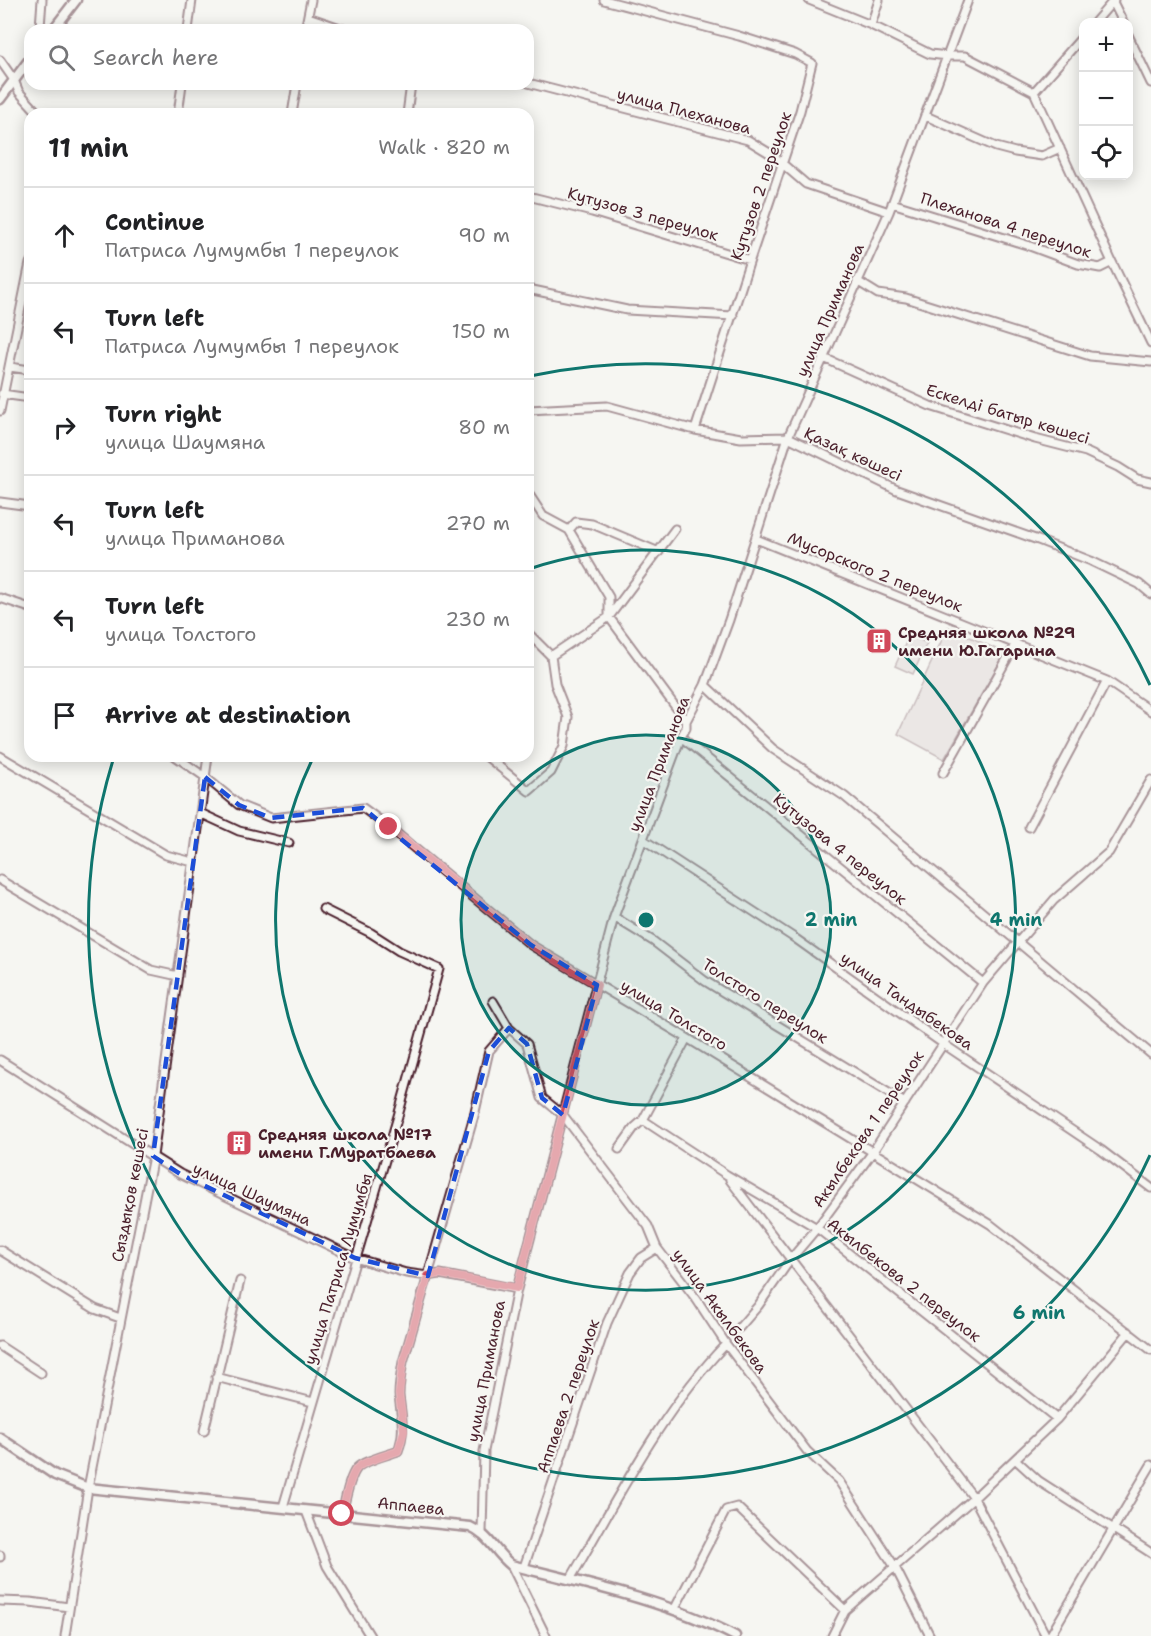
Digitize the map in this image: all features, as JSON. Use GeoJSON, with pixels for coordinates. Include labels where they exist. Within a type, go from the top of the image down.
{"type":"FeatureCollection","features":[{"type":"Feature","properties":{"kind":"street"},"geometry":{"type":"LineString","coordinates":[[40,24],[42,0]]}},
{"type":"Feature","properties":{"kind":"street"},"geometry":{"type":"LineString","coordinates":[[58,24],[76,0]]}},
{"type":"Feature","properties":{"kind":"street"},"geometry":{"type":"LineString","coordinates":[[189,24],[192,0]]}},
{"type":"Feature","properties":{"kind":"street"},"geometry":{"type":"LineString","coordinates":[[307,24],[311,0]]}},
{"type":"Feature","properties":{"kind":"street","name":"Кутузов 2 переулок"},"geometry":{"type":"LineString","coordinates":[[603,0],[739,36],[795,54],[812,63],[800,111],[695,430]]}},
{"type":"Feature","properties":{"kind":"street"},"geometry":{"type":"LineString","coordinates":[[809,0],[871,25],[930,54],[965,56],[1034,92],[1151,343]]}},
{"type":"Feature","properties":{"kind":"street"},"geometry":{"type":"LineString","coordinates":[[871,25],[879,0]]}},
{"type":"Feature","properties":{"kind":"street","name":"улица Приманова"},"geometry":{"type":"LineString","coordinates":[[482,1532],[484,1451],[517,1288],[614,917],[686,728],[686,721],[705,685],[756,539],[788,437],[889,213],[968,0]]}},
{"type":"Feature","properties":{"kind":"street"},"geometry":{"type":"LineString","coordinates":[[1098,18],[1113,1],[1121,18]]}},
{"type":"Feature","properties":{"kind":"street"},"geometry":{"type":"LineString","coordinates":[[308,17],[328,24]]}},
{"type":"Feature","properties":{"kind":"street"},"geometry":{"type":"LineString","coordinates":[[1034,92],[1079,40]]}},
{"type":"Feature","properties":{"kind":"street"},"geometry":{"type":"LineString","coordinates":[[1133,45],[1151,83]]}},
{"type":"Feature","properties":{"kind":"street"},"geometry":{"type":"LineString","coordinates":[[0,60],[14,80],[18,92],[33,108]]}},
{"type":"Feature","properties":{"kind":"street"},"geometry":{"type":"LineString","coordinates":[[0,99],[24,67]]}},
{"type":"Feature","properties":{"kind":"street","name":"улица Плеханова"},"geometry":{"type":"LineString","coordinates":[[534,85],[748,140],[771,154],[806,184],[889,213]]}},
{"type":"Feature","properties":{"kind":"street"},"geometry":{"type":"LineString","coordinates":[[179,108],[181,90]]}},
{"type":"Feature","properties":{"kind":"street"},"geometry":{"type":"LineString","coordinates":[[293,108],[296,90]]}},
{"type":"Feature","properties":{"kind":"street"},"geometry":{"type":"LineString","coordinates":[[408,108],[410,90]]}},
{"type":"Feature","properties":{"kind":"street"},"geometry":{"type":"LineString","coordinates":[[926,116],[996,147],[1016,152],[1042,156],[1060,148]]}},
{"type":"Feature","properties":{"kind":"street","name":"Кутузов 3 переулок"},"geometry":{"type":"LineString","coordinates":[[534,198],[592,212],[750,260]]}},
{"type":"Feature","properties":{"kind":"street","name":"Плеханова 4 переулок"},"geometry":{"type":"LineString","coordinates":[[892,203],[1027,245],[1078,264],[1100,268],[1112,262]]}},
{"type":"Feature","properties":{"kind":"street"},"geometry":{"type":"LineString","coordinates":[[857,280],[878,294],[906,298],[1090,356],[1151,362]]}},
{"type":"Feature","properties":{"kind":"street"},"geometry":{"type":"LineString","coordinates":[[534,290],[627,310],[733,316]]}},
{"type":"Feature","properties":{"kind":"street"},"geometry":{"type":"LineString","coordinates":[[0,411],[24,294]]}},
{"type":"Feature","properties":{"kind":"street","name":"Ескелді батыр көшесі"},"geometry":{"type":"LineString","coordinates":[[824,358],[930,405],[1035,440],[1086,452],[1118,466],[1137,479],[1151,482]]}},
{"type":"Feature","properties":{"kind":"street"},"geometry":{"type":"LineString","coordinates":[[10,367],[24,369]]}},
{"type":"Feature","properties":{"kind":"street"},"geometry":{"type":"LineString","coordinates":[[2,394],[24,397]]}},
{"type":"Feature","properties":{"kind":"street","name":"Қазақ көшесі"},"geometry":{"type":"LineString","coordinates":[[534,410],[607,406],[695,430],[741,438],[788,437],[897,490],[1091,561],[1139,584],[1151,594]]}},
{"type":"Feature","properties":{"kind":"street"},"geometry":{"type":"LineString","coordinates":[[0,502],[24,505]]}},
{"type":"Feature","properties":{"kind":"street"},"geometry":{"type":"LineString","coordinates":[[534,502],[543,516],[569,530],[609,597],[609,617],[686,721]]}},
{"type":"Feature","properties":{"kind":"street"},"geometry":{"type":"LineString","coordinates":[[569,530],[576,522],[592,524],[659,552]]}},
{"type":"Feature","properties":{"kind":"street"},"geometry":{"type":"LineString","coordinates":[[551,656],[609,617],[675,529]]}},
{"type":"Feature","properties":{"kind":"street","name":"Мусорского 2 переулок"},"geometry":{"type":"LineString","coordinates":[[756,539],[1107,681],[1151,711]]}},
{"type":"Feature","properties":{"kind":"street"},"geometry":{"type":"LineString","coordinates":[[0,598],[24,606]]}},
{"type":"Feature","properties":{"kind":"street"},"geometry":{"type":"LineString","coordinates":[[494,762],[530,791],[551,772],[564,746],[568,717],[555,684],[551,656],[534,639]]}},
{"type":"Feature","properties":{"kind":"street"},"geometry":{"type":"LineString","coordinates":[[943,773],[1016,643]]}},
{"type":"Feature","properties":{"kind":"street"},"geometry":{"type":"LineString","coordinates":[[1029,827],[1107,681]]}},
{"type":"Feature","properties":{"kind":"street"},"geometry":{"type":"LineString","coordinates":[[705,685],[773,749],[844,796],[1151,1054]]}},
{"type":"Feature","properties":{"kind":"street","name":"Кутузова 4 переулок"},"geometry":{"type":"LineString","coordinates":[[681,737],[983,983]]}},
{"type":"Feature","properties":{"kind":"street"},"geometry":{"type":"LineString","coordinates":[[0,756],[166,855],[193,862]]}},
{"type":"Feature","properties":{"kind":"street","name":"улица Толстого"},"geometry":{"type":"LineString","coordinates":[[184,762],[239,805],[271,818],[363,808],[531,945],[990,1224],[1151,1350]]}},
{"type":"Feature","properties":{"kind":"street","name":"Сыздықов көшесі"},"geometry":{"type":"LineString","coordinates":[[65,1636],[88,1488],[153,1156],[207,762]]}},
{"type":"Feature","properties":{"kind":"street"},"geometry":{"type":"LineString","coordinates":[[1017,943],[1054,900],[1108,852],[1151,780]]}},
{"type":"Feature","properties":{"kind":"street"},"geometry":{"type":"LineString","coordinates":[[200,813],[239,831],[289,843]]}},
{"type":"Feature","properties":{"kind":"street","name":"улица Тандыбекова"},"geometry":{"type":"LineString","coordinates":[[644,840],[796,939],[942,1043],[1101,1150],[1151,1188]]}},
{"type":"Feature","properties":{"kind":"street"},"geometry":{"type":"LineString","coordinates":[[0,880],[151,970],[178,975]]}},
{"type":"Feature","properties":{"kind":"street","name":"улица Патриса Лумумбы"},"geometry":{"type":"LineString","coordinates":[[283,1508],[439,969],[399,951],[371,933],[323,909]]}},
{"type":"Feature","properties":{"kind":"street","name":"Толстого переулок"},"geometry":{"type":"LineString","coordinates":[[614,917],[653,941],[705,981],[906,1104]]}},
{"type":"Feature","properties":{"kind":"street","name":"Акылбекова 1 переулок"},"geometry":{"type":"LineString","coordinates":[[739,1328],[758,1306],[790,1260],[817,1228],[872,1153],[983,983],[1017,943]]}},
{"type":"Feature","properties":{"kind":"street","name":"улица Акылбекова"},"geometry":{"type":"LineString","coordinates":[[493,1001],[509,1028],[527,1044],[542,1098],[563,1115],[648,1226],[657,1248],[807,1451],[839,1481],[895,1567],[930,1636]]}},
{"type":"Feature","properties":{"kind":"street"},"geometry":{"type":"LineString","coordinates":[[342,1514],[356,1468],[398,1451],[402,1441],[403,1420],[399,1394],[403,1362],[477,1106],[489,1051],[509,1028]]}},
{"type":"Feature","properties":{"kind":"street"},"geometry":{"type":"LineString","coordinates":[[619,1149],[634,1128],[643,1120],[687,1038]]}},
{"type":"Feature","properties":{"kind":"street","name":"улица Шаумяна"},"geometry":{"type":"LineString","coordinates":[[0,1060],[153,1156],[161,1164],[355,1258],[406,1273],[428,1276],[440,1274],[517,1288]]}},
{"type":"Feature","properties":{"kind":"street","name":"Акылбекова 2 переулок"},"geometry":{"type":"LineString","coordinates":[[643,1120],[727,1175],[817,1228],[1057,1419]]}},
{"type":"Feature","properties":{"kind":"street","name":"Акылбекова 2 переулок"},"geometry":{"type":"LineString","coordinates":[[727,1175],[974,1498],[1048,1636]]}},
{"type":"Feature","properties":{"kind":"street"},"geometry":{"type":"LineString","coordinates":[[751,1207],[758,1193]]}},
{"type":"Feature","properties":{"kind":"street","name":"Аппаева 2 переулок"},"geometry":{"type":"LineString","coordinates":[[524,1567],[607,1323],[630,1273],[641,1258],[657,1248]]}},
{"type":"Feature","properties":{"kind":"street"},"geometry":{"type":"LineString","coordinates":[[0,1250],[95,1309],[120,1318]]}},
{"type":"Feature","properties":{"kind":"street"},"geometry":{"type":"LineString","coordinates":[[204,1431],[240,1281]]}},
{"type":"Feature","properties":{"kind":"street"},"geometry":{"type":"LineString","coordinates":[[832,1636],[845,1610],[974,1498],[1057,1419],[1128,1332]]}},
{"type":"Feature","properties":{"kind":"street"},"geometry":{"type":"LineString","coordinates":[[571,1578],[645,1451],[704,1366],[726,1344]]}},
{"type":"Feature","properties":{"kind":"street"},"geometry":{"type":"LineString","coordinates":[[0,1346],[41,1373]]}},
{"type":"Feature","properties":{"kind":"street"},"geometry":{"type":"LineString","coordinates":[[216,1377],[313,1402]]}},
{"type":"Feature","properties":{"kind":"street","name":"Аппаева"},"geometry":{"type":"LineString","coordinates":[[0,1438],[55,1475],[88,1488],[470,1527],[482,1532]]}},
{"type":"Feature","properties":{"kind":"street"},"geometry":{"type":"LineString","coordinates":[[1015,1459],[1039,1481],[1151,1553]]}},
{"type":"Feature","properties":{"kind":"street"},"geometry":{"type":"LineString","coordinates":[[1048,1636],[1151,1465]]}},
{"type":"Feature","properties":{"kind":"street"},"geometry":{"type":"LineString","coordinates":[[674,1610],[726,1510],[737,1507],[845,1610]]}},
{"type":"Feature","properties":{"kind":"street"},"geometry":{"type":"LineString","coordinates":[[306,1511],[327,1566],[370,1636]]}},
{"type":"Feature","properties":{"kind":"street"},"geometry":{"type":"LineString","coordinates":[[482,1532],[504,1560],[511,1564],[571,1578],[674,1610],[735,1636]]}},
{"type":"Feature","properties":{"kind":"street"},"geometry":{"type":"LineString","coordinates":[[511,1564],[546,1636]]}},
{"type":"Feature","properties":{"kind":"street"},"geometry":{"type":"LineString","coordinates":[[0,1601],[69,1607]]}},
{"type":"Feature","properties":{"kind":"highlighted area"},"geometry":{"type":"Polygon","coordinates":[[[205,777],[239,805],[271,818],[363,808],[531,945],[597,985],[563,1115],[542,1098],[527,1044],[509,1028],[489,1051],[428,1276],[355,1258],[180,1174],[153,1156],[205,777]]]}},
{"type":"Feature","properties":{"kind":"shaded area"},"geometry":{"type":"Polygon","coordinates":[[[948,627],[1005,653],[944,759],[898,734],[948,627]]]}},
{"type":"Feature","properties":{"kind":"shaded area"},"geometry":{"type":"Polygon","coordinates":[[[909,636],[927,643],[913,674],[895,666],[909,636]]]}},
{"type":"Feature","properties":{"kind":"place","name":"Средняя школа №29 имени Ю.Гагарина"},"geometry":{"type":"Point","coordinates":[879,641]}},
{"type":"Feature","properties":{"kind":"place","name":"Средняя школа №17 имени Г.Муратбаева"},"geometry":{"type":"Point","coordinates":[239,1143]}},
{"type":"Feature","properties":{"kind":"route"},"geometry":{"type":"LineString","coordinates":[[342,1514],[356,1468],[398,1451],[402,1441],[404,1431],[399,1394],[400,1379],[428,1276],[440,1274],[517,1288],[597,985],[531,945],[389,827]]}}]}
